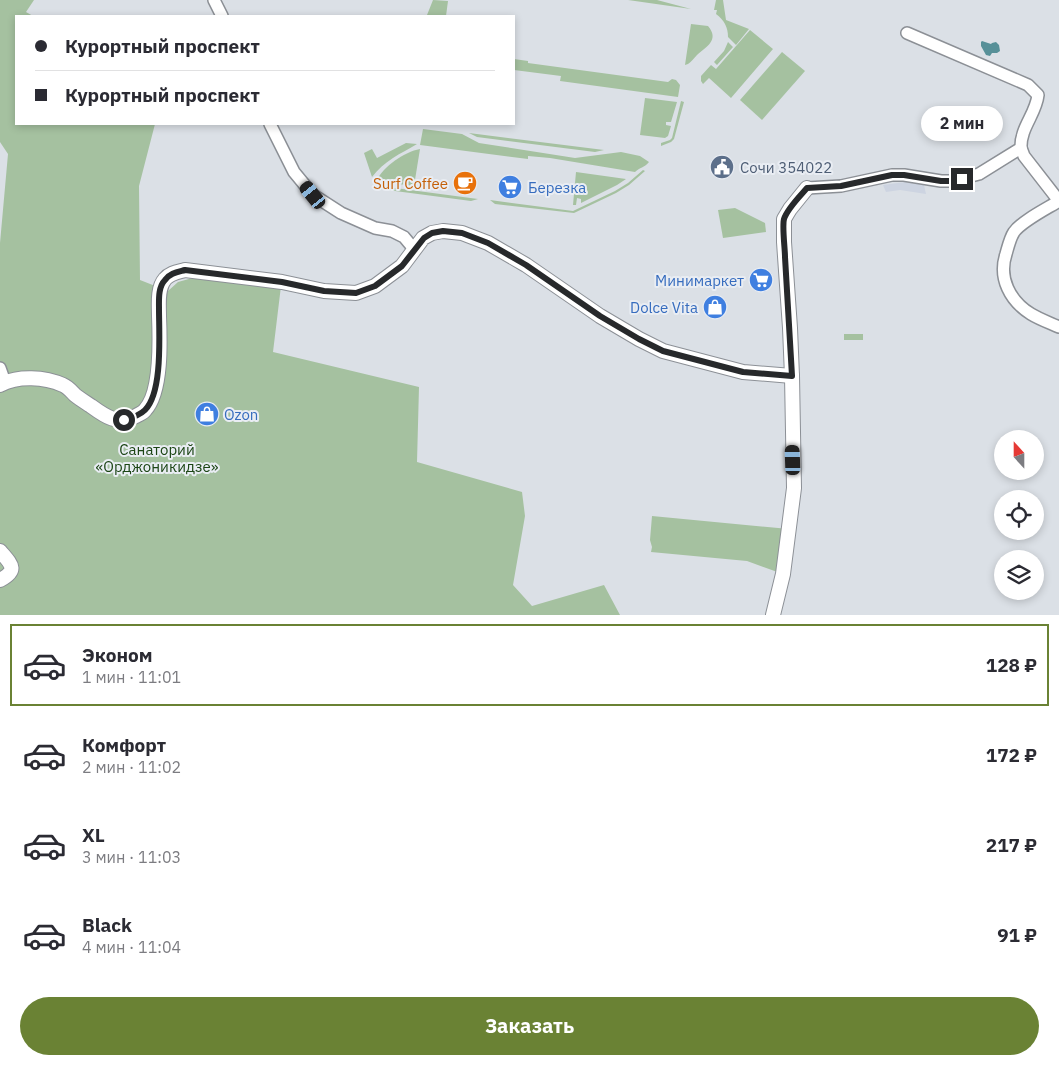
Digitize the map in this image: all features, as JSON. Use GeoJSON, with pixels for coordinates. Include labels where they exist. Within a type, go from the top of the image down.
{"type":"FeatureCollection","features":[{"type":"Feature","properties":{"kind":"street"},"geometry":{"type":"LineString","coordinates":[[214,0],[222,15]]}},
{"type":"Feature","properties":{"kind":"street"},"geometry":{"type":"LineString","coordinates":[[907,33],[1028,85],[1038,95],[1020,140],[1021,148],[1024,156],[1059,201],[1020,225],[1013,234],[1004,260],[1004,277],[1015,301],[1031,314],[1059,327]]}},
{"type":"Feature","properties":{"kind":"street"},"geometry":{"type":"LineString","coordinates":[[270,125],[294,172],[313,195],[341,213],[375,228],[392,231],[404,237],[414,249]]}},
{"type":"Feature","properties":{"kind":"street"},"geometry":{"type":"LineString","coordinates":[[773,615],[783,574],[794,488],[792,376],[784,219],[807,188],[841,186],[892,175],[952,181],[979,174],[1021,148]]}},
{"type":"Feature","properties":{"kind":"street"},"geometry":{"type":"LineString","coordinates":[[0,368],[3,383],[22,378],[52,381],[66,386],[104,416],[116,420],[134,417],[146,409],[152,399],[158,374],[159,298],[161,285],[165,279],[173,274],[185,270],[282,282],[324,291],[356,293],[375,286],[402,266],[424,238],[432,233],[443,231],[462,233],[488,243],[526,265],[600,316],[663,351],[743,372],[792,376]]}},
{"type":"Feature","properties":{"kind":"street"},"geometry":{"type":"LineString","coordinates":[[0,551],[12,565],[10,574],[0,580]]}},
{"type":"Feature","properties":{"kind":"shaded area"},"geometry":{"type":"Polygon","coordinates":[[[905,182],[924,185],[926,194],[900,190],[886,192],[883,185],[905,182]]]}},
{"type":"Feature","properties":{"kind":"green space","name":"Санаторий «Орджоникидзе»"},"geometry":{"type":"Polygon","coordinates":[[[0,0],[34,0],[26,12],[31,15],[15,15],[15,125],[155,125],[139,186],[140,280],[168,291],[178,282],[207,274],[281,286],[273,352],[419,387],[417,462],[522,492],[525,516],[513,585],[532,606],[604,585],[620,615],[0,615],[0,243],[8,154],[0,142],[0,0]]]}},
{"type":"Feature","properties":{"kind":"green space"},"geometry":{"type":"Polygon","coordinates":[[[433,0],[448,1],[446,15],[427,15],[433,0]]]}},
{"type":"Feature","properties":{"kind":"green space"},"geometry":{"type":"Polygon","coordinates":[[[628,0],[657,0],[691,9],[628,0]]]}},
{"type":"Feature","properties":{"kind":"green space"},"geometry":{"type":"Polygon","coordinates":[[[716,0],[723,0],[726,20],[749,29],[736,45],[728,37],[725,24],[716,14],[717,10],[714,10],[716,0]]]}},
{"type":"Feature","properties":{"kind":"green space"},"geometry":{"type":"Polygon","coordinates":[[[691,24],[708,26],[713,35],[708,46],[685,65],[691,24]]]}},
{"type":"Feature","properties":{"kind":"green space"},"geometry":{"type":"Polygon","coordinates":[[[750,30],[773,49],[731,98],[709,78],[703,84],[701,76],[711,65],[716,69],[750,30]]]}},
{"type":"Feature","properties":{"kind":"green space"},"geometry":{"type":"Polygon","coordinates":[[[728,42],[733,47],[717,65],[714,62],[724,51],[728,42]]]}},
{"type":"Feature","properties":{"kind":"green space"},"geometry":{"type":"Polygon","coordinates":[[[782,52],[805,71],[762,120],[740,100],[782,52]]]}},
{"type":"Feature","properties":{"kind":"green space"},"geometry":{"type":"Polygon","coordinates":[[[515,59],[528,61],[528,63],[668,82],[672,79],[676,80],[680,85],[678,97],[560,81],[561,76],[515,70],[515,59]]]}},
{"type":"Feature","properties":{"kind":"green space"},"geometry":{"type":"Polygon","coordinates":[[[645,98],[677,102],[671,122],[666,122],[666,125],[671,126],[668,136],[665,138],[640,135],[645,98]]]}},
{"type":"Feature","properties":{"kind":"green space"},"geometry":{"type":"Polygon","coordinates":[[[681,101],[684,102],[674,139],[661,146],[661,143],[672,138],[681,101]]]}},
{"type":"Feature","properties":{"kind":"green space"},"geometry":{"type":"Polygon","coordinates":[[[423,129],[462,134],[479,143],[575,158],[621,152],[640,156],[649,162],[635,172],[550,158],[528,156],[528,159],[420,145],[423,129]]]}},
{"type":"Feature","properties":{"kind":"green space"},"geometry":{"type":"Polygon","coordinates":[[[469,133],[604,150],[595,152],[477,137],[469,133]]]}},
{"type":"Feature","properties":{"kind":"green space"},"geometry":{"type":"Polygon","coordinates":[[[406,143],[417,144],[387,162],[372,177],[364,153],[372,149],[377,158],[406,143]]]}},
{"type":"Feature","properties":{"kind":"green space"},"geometry":{"type":"Polygon","coordinates":[[[420,149],[414,186],[376,181],[395,160],[420,149]]]}},
{"type":"Feature","properties":{"kind":"green space"},"geometry":{"type":"Polygon","coordinates":[[[643,170],[645,171],[629,185],[574,213],[495,204],[490,200],[573,211],[615,191],[643,170]]]}},
{"type":"Feature","properties":{"kind":"green space"},"geometry":{"type":"Polygon","coordinates":[[[576,172],[626,179],[581,203],[581,199],[577,198],[576,205],[573,205],[576,172]]]}},
{"type":"Feature","properties":{"kind":"green space"},"geometry":{"type":"Polygon","coordinates":[[[380,186],[478,199],[471,201],[380,189],[380,186]]]}},
{"type":"Feature","properties":{"kind":"green space"},"geometry":{"type":"Polygon","coordinates":[[[735,208],[765,223],[766,232],[723,238],[718,210],[735,208]]]}},
{"type":"Feature","properties":{"kind":"green space"},"geometry":{"type":"Polygon","coordinates":[[[844,334],[863,334],[863,340],[844,340],[844,334]]]}},
{"type":"Feature","properties":{"kind":"green space"},"geometry":{"type":"Polygon","coordinates":[[[652,516],[789,529],[783,574],[747,561],[651,552],[652,516]]]}},
{"type":"Feature","properties":{"kind":"water"},"geometry":{"type":"Polygon","coordinates":[[[982,41],[991,44],[996,42],[999,45],[1000,51],[992,53],[990,56],[986,55],[981,46],[982,41]]]}},
{"type":"Feature","properties":{"kind":"place","name":"Сочи 354022"},"geometry":{"type":"Point","coordinates":[722,167]}},
{"type":"Feature","properties":{"kind":"place","name":"Surf Coffee"},"geometry":{"type":"Point","coordinates":[465,183]}},
{"type":"Feature","properties":{"kind":"place","name":"Березка"},"geometry":{"type":"Point","coordinates":[510,187]}},
{"type":"Feature","properties":{"kind":"place","name":"Минимаркет"},"geometry":{"type":"Point","coordinates":[761,280]}},
{"type":"Feature","properties":{"kind":"place","name":"Dolce Vita"},"geometry":{"type":"Point","coordinates":[715,307]}},
{"type":"Feature","properties":{"kind":"place","name":"Ozon"},"geometry":{"type":"Point","coordinates":[207,414]}},
{"type":"Feature","properties":{"kind":"route"},"geometry":{"type":"LineString","coordinates":[[124,420],[142,413],[152,399],[158,374],[160,341],[159,298],[161,285],[165,279],[173,274],[185,270],[282,282],[324,291],[356,293],[375,286],[402,266],[424,238],[432,233],[443,231],[462,233],[488,243],[526,265],[600,316],[663,351],[743,372],[792,376],[784,219],[801,194],[807,188],[841,186],[892,175],[941,181],[962,179]]}}]}
